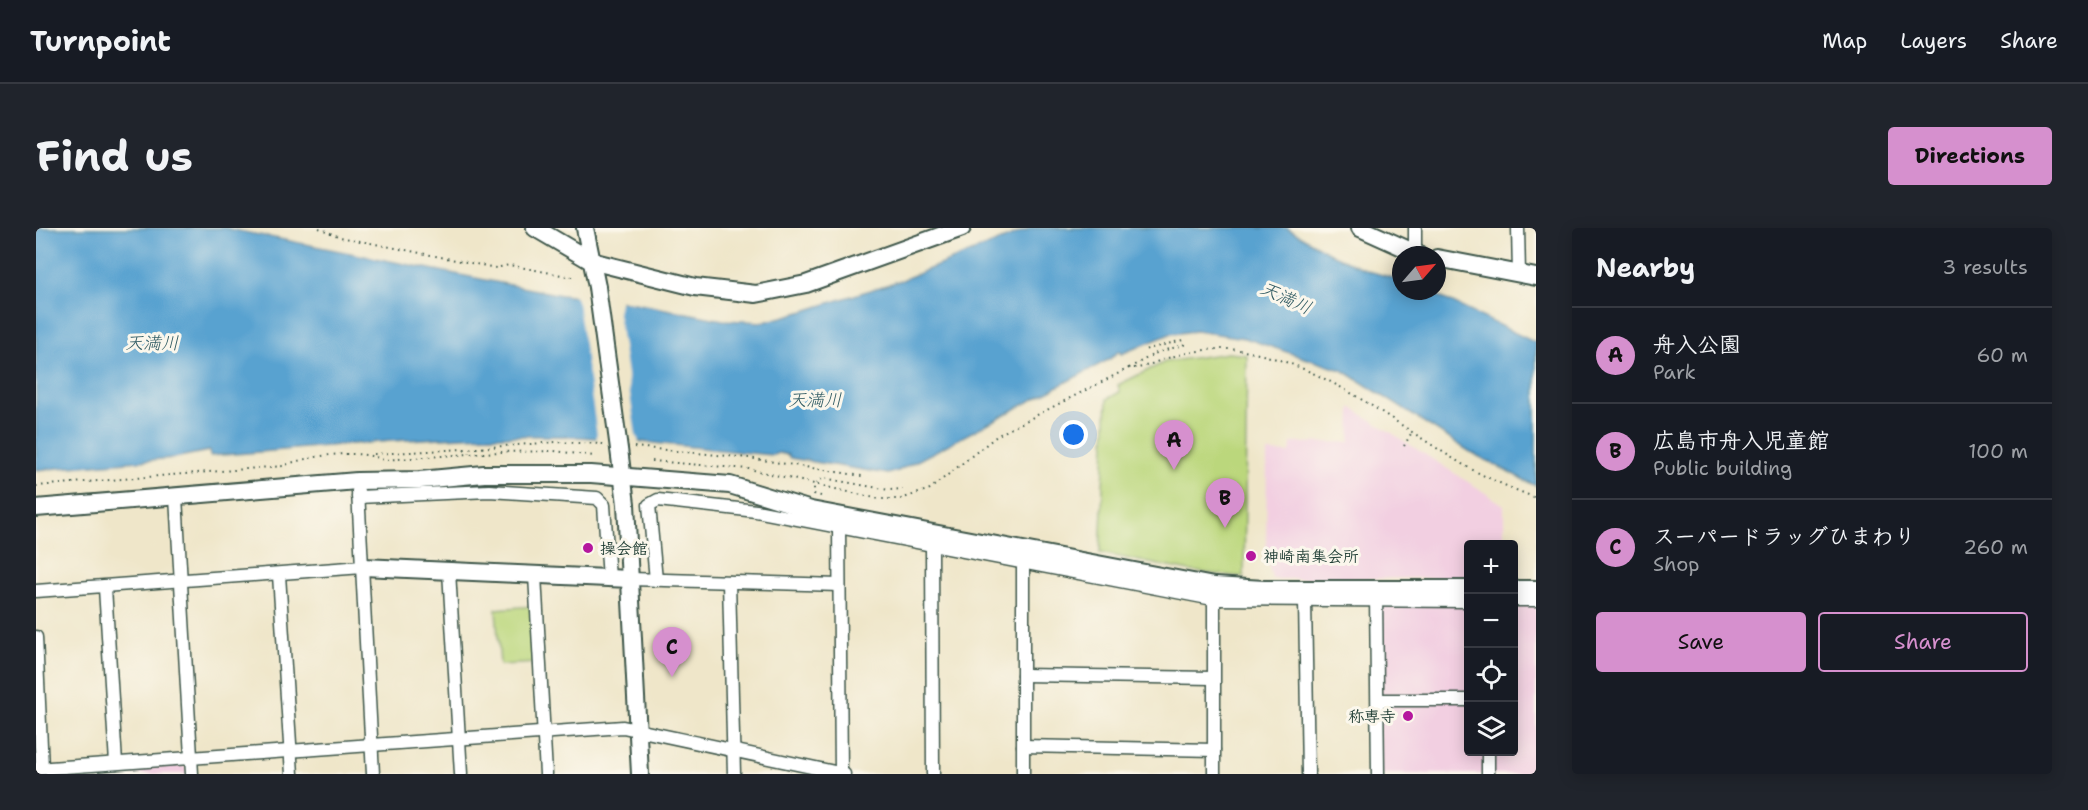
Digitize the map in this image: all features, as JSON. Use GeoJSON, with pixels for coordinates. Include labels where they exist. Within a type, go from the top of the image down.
{"type":"FeatureCollection","features":[{"type":"Feature","properties":{"kind":"street"},"geometry":{"type":"LineString","coordinates":[[535,228],[591,261],[694,287],[756,294],[806,284],[962,228]]}},
{"type":"Feature","properties":{"kind":"street"},"geometry":{"type":"LineString","coordinates":[[585,228],[597,287],[623,477],[640,774]]}},
{"type":"Feature","properties":{"kind":"street"},"geometry":{"type":"LineString","coordinates":[[1360,228],[1399,246]]}},
{"type":"Feature","properties":{"kind":"street"},"geometry":{"type":"LineString","coordinates":[[1415,228],[1416,246]]}},
{"type":"Feature","properties":{"kind":"street"},"geometry":{"type":"LineString","coordinates":[[1518,228],[1519,274]]}},
{"type":"Feature","properties":{"kind":"street"},"geometry":{"type":"LineString","coordinates":[[1446,260],[1536,278]]}},
{"type":"Feature","properties":{"kind":"street"},"geometry":{"type":"LineString","coordinates":[[358,489],[484,474],[591,474],[730,485],[811,510],[1023,558],[1214,593],[1305,601],[1464,590]]}},
{"type":"Feature","properties":{"kind":"street"},"geometry":{"type":"LineString","coordinates":[[358,489],[373,774]]}},
{"type":"Feature","properties":{"kind":"street"},"geometry":{"type":"LineString","coordinates":[[36,508],[176,497],[358,489],[489,491],[597,498],[604,506],[609,579]]}},
{"type":"Feature","properties":{"kind":"street"},"geometry":{"type":"LineString","coordinates":[[176,497],[192,774]]}},
{"type":"Feature","properties":{"kind":"street"},"geometry":{"type":"LineString","coordinates":[[656,579],[649,505],[658,500],[756,511],[932,546],[1023,558]]}},
{"type":"Feature","properties":{"kind":"street"},"geometry":{"type":"LineString","coordinates":[[36,637],[39,768],[291,752],[545,732],[637,729],[842,774],[839,526]]}},
{"type":"Feature","properties":{"kind":"street"},"geometry":{"type":"LineString","coordinates":[[932,546],[933,774]]}},
{"type":"Feature","properties":{"kind":"street"},"geometry":{"type":"LineString","coordinates":[[1023,558],[1023,774]]}},
{"type":"Feature","properties":{"kind":"street"},"geometry":{"type":"LineString","coordinates":[[36,591],[105,588],[363,567],[609,579],[838,585]]}},
{"type":"Feature","properties":{"kind":"street"},"geometry":{"type":"LineString","coordinates":[[449,571],[461,774]]}},
{"type":"Feature","properties":{"kind":"street"},"geometry":{"type":"LineString","coordinates":[[279,575],[292,774]]}},
{"type":"Feature","properties":{"kind":"street"},"geometry":{"type":"LineString","coordinates":[[535,575],[546,774]]}},
{"type":"Feature","properties":{"kind":"street"},"geometry":{"type":"LineString","coordinates":[[729,582],[734,774]]}},
{"type":"Feature","properties":{"kind":"street"},"geometry":{"type":"LineString","coordinates":[[105,588],[116,764]]}},
{"type":"Feature","properties":{"kind":"street"},"geometry":{"type":"LineString","coordinates":[[1518,589],[1536,589]]}},
{"type":"Feature","properties":{"kind":"street"},"geometry":{"type":"LineString","coordinates":[[1214,593],[1376,596],[1464,601]]}},
{"type":"Feature","properties":{"kind":"street"},"geometry":{"type":"LineString","coordinates":[[1214,593],[1214,774]]}},
{"type":"Feature","properties":{"kind":"street"},"geometry":{"type":"LineString","coordinates":[[1376,596],[1378,774]]}},
{"type":"Feature","properties":{"kind":"street"},"geometry":{"type":"LineString","coordinates":[[1518,600],[1536,600]]}},
{"type":"Feature","properties":{"kind":"street"},"geometry":{"type":"LineString","coordinates":[[1305,601],[1308,774]]}},
{"type":"Feature","properties":{"kind":"street"},"geometry":{"type":"LineString","coordinates":[[1023,675],[1213,678]]}},
{"type":"Feature","properties":{"kind":"street"},"geometry":{"type":"LineString","coordinates":[[1378,700],[1464,699]]}},
{"type":"Feature","properties":{"kind":"street"},"geometry":{"type":"LineString","coordinates":[[1023,746],[1214,750]]}},
{"type":"Feature","properties":{"kind":"street"},"geometry":{"type":"LineString","coordinates":[[1488,756],[1488,774]]}},
{"type":"Feature","properties":{"kind":"path"},"geometry":{"type":"LineString","coordinates":[[319,228],[340,237],[484,265],[496,267],[508,265],[572,277]]}},
{"type":"Feature","properties":{"kind":"path"},"geometry":{"type":"LineString","coordinates":[[652,461],[749,469],[814,486],[879,499],[917,495],[930,489],[987,442],[1158,352],[1184,345],[1183,340],[1174,341],[1144,350]]}},
{"type":"Feature","properties":{"kind":"path"},"geometry":{"type":"LineString","coordinates":[[1129,368],[1143,369],[1168,357],[1215,350],[1245,351],[1301,368],[1345,388],[1456,461],[1536,498]]}},
{"type":"Feature","properties":{"kind":"path"},"geometry":{"type":"LineString","coordinates":[[1404,446],[1412,432]]}},
{"type":"Feature","properties":{"kind":"path"},"geometry":{"type":"LineString","coordinates":[[36,486],[283,466],[300,459],[545,442],[749,458],[862,476]]}},
{"type":"Feature","properties":{"kind":"path"},"geometry":{"type":"LineString","coordinates":[[464,448],[470,454]]}},
{"type":"Feature","properties":{"kind":"path"},"geometry":{"type":"LineString","coordinates":[[372,454],[383,460],[554,451],[594,456]]}},
{"type":"Feature","properties":{"kind":"path"},"geometry":{"type":"LineString","coordinates":[[825,498],[814,494],[814,486],[823,478],[889,490],[903,489]]}},
{"type":"Feature","properties":{"kind":"shaded area"},"geometry":{"type":"Polygon","coordinates":[[[1351,407],[1504,505],[1504,540],[1464,540],[1464,578],[1272,579],[1266,552],[1267,452],[1290,453],[1291,443],[1350,442],[1351,407]]]}},
{"type":"Feature","properties":{"kind":"shaded area"},"geometry":{"type":"Polygon","coordinates":[[[1376,594],[1464,595],[1464,756],[1518,756],[1518,596],[1536,596],[1536,774],[1379,774],[1376,594]]]}},
{"type":"Feature","properties":{"kind":"shaded area"},"geometry":{"type":"Polygon","coordinates":[[[184,765],[188,774],[40,774],[184,765]]]}},
{"type":"Feature","properties":{"kind":"green space"},"geometry":{"type":"Polygon","coordinates":[[[1228,353],[1247,355],[1244,577],[1189,571],[1100,553],[1107,399],[1120,392],[1118,385],[1165,362],[1228,353]]]}},
{"type":"Feature","properties":{"kind":"green space"},"geometry":{"type":"Polygon","coordinates":[[[534,606],[538,663],[500,665],[496,609],[534,606]]]}},
{"type":"Feature","properties":{"kind":"water","name":"天満川"},"geometry":{"type":"Polygon","coordinates":[[[36,228],[224,228],[561,295],[634,303],[723,320],[764,322],[902,280],[1031,228],[1287,228],[1333,255],[1372,272],[1392,278],[1392,300],[1446,300],[1536,343],[1536,486],[1472,453],[1344,371],[1245,338],[1196,331],[1170,334],[1121,354],[1119,351],[1110,359],[898,471],[888,474],[790,458],[788,455],[779,453],[773,455],[596,438],[548,436],[403,440],[210,456],[209,451],[174,458],[36,470],[36,228]]]}},
{"type":"Feature","properties":{"kind":"pier"},"geometry":{"type":"Polygon","coordinates":[[[574,293],[621,298],[618,313],[636,435],[641,446],[596,441],[578,303],[574,293]]]}},
{"type":"Feature","properties":{"kind":"place","name":"舟入公園"},"geometry":{"type":"Point","coordinates":[1174,470]}},
{"type":"Feature","properties":{"kind":"place","name":"広島市舟入児童館"},"geometry":{"type":"Point","coordinates":[1225,528]}},
{"type":"Feature","properties":{"kind":"place","name":"操会館"},"geometry":{"type":"Point","coordinates":[588,548]}},
{"type":"Feature","properties":{"kind":"place","name":"神崎南集会所"},"geometry":{"type":"Point","coordinates":[1251,556]}},
{"type":"Feature","properties":{"kind":"place","name":"スーパードラッグひまわり"},"geometry":{"type":"Point","coordinates":[672,677]}},
{"type":"Feature","properties":{"kind":"place","name":"称専寺"},"geometry":{"type":"Point","coordinates":[1408,716]}}]}
